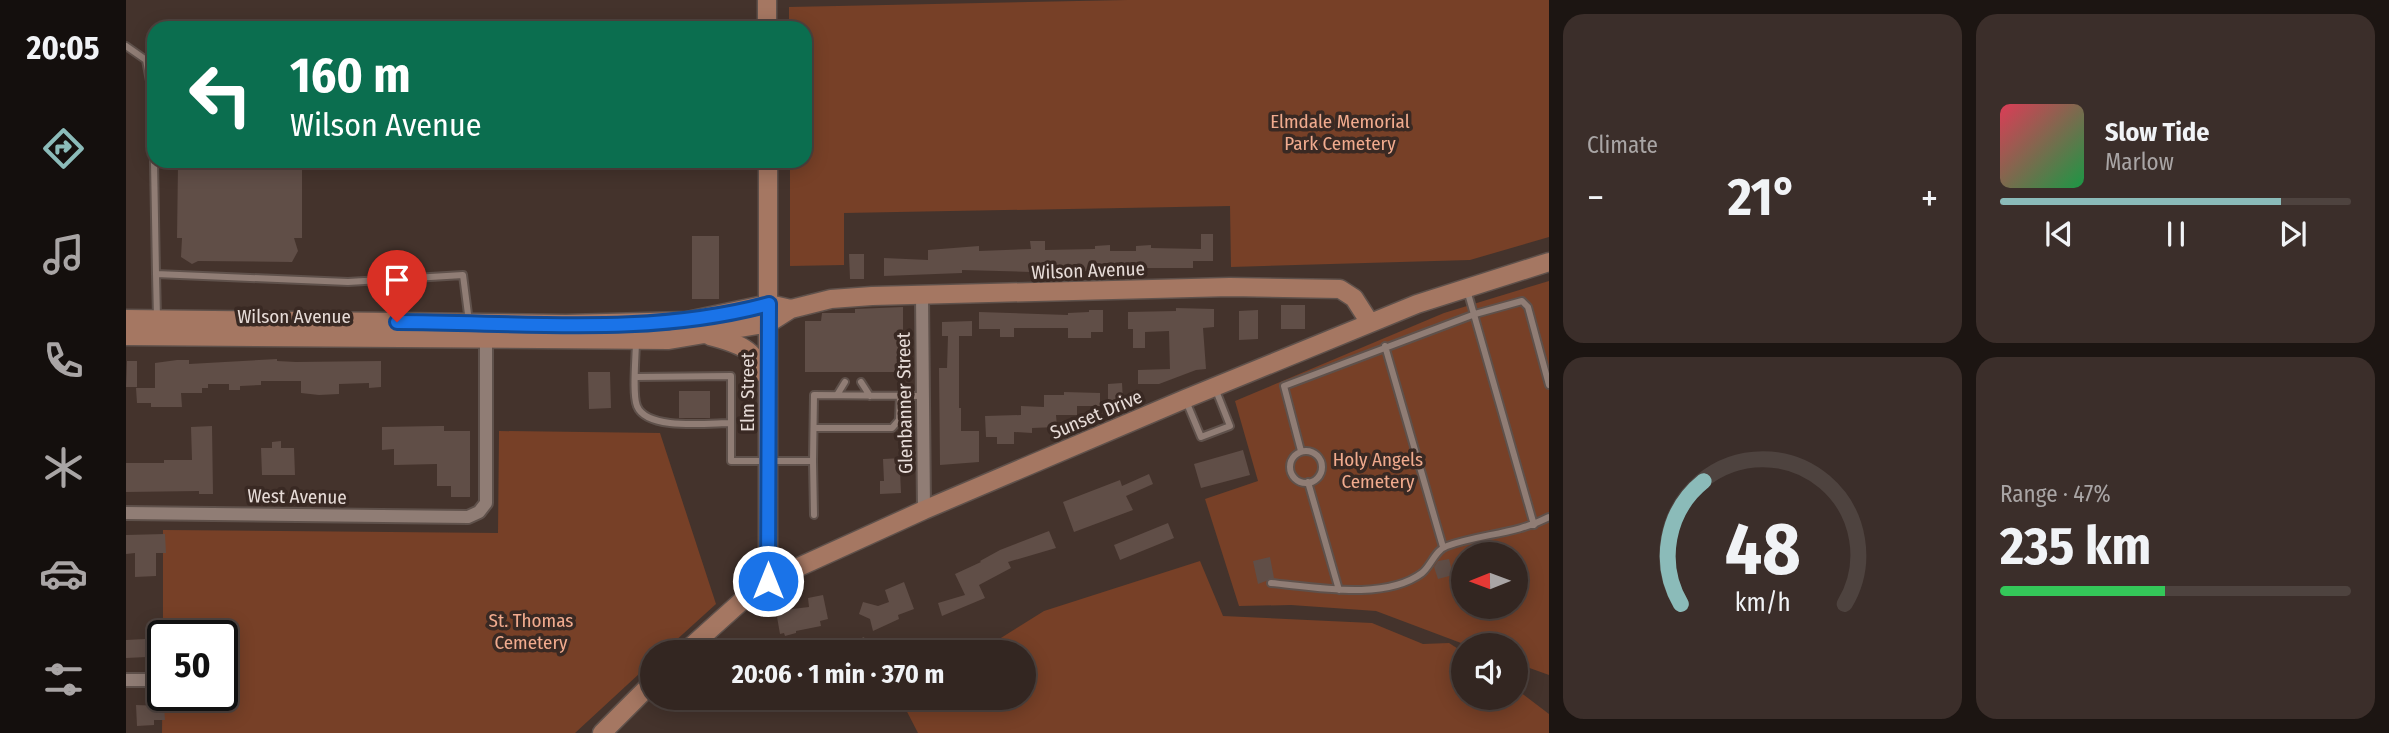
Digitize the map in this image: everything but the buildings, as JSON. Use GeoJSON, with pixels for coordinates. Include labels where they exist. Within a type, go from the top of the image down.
{"type":"FeatureCollection","features":[{"type":"Feature","properties":{"kind":"street"},"geometry":{"type":"LineString","coordinates":[[767,0],[767,21]]}},
{"type":"Feature","properties":{"kind":"street","name":"Elm Street"},"geometry":{"type":"LineString","coordinates":[[768,168],[768,581]]}},
{"type":"Feature","properties":{"kind":"street","name":"Sunset Drive"},"geometry":{"type":"LineString","coordinates":[[698,640],[768,581],[924,510],[1370,323],[1549,262]]}},
{"type":"Feature","properties":{"kind":"street","name":"Wilson Avenue"},"geometry":{"type":"LineString","coordinates":[[126,336],[480,328],[669,340],[769,323],[791,309],[831,299],[1230,286],[1340,289],[1354,298],[1370,323]]}},
{"type":"Feature","properties":{"kind":"street","name":"Glenbanner Street"},"geometry":{"type":"LineString","coordinates":[[922,295],[924,510]]}},
{"type":"Feature","properties":{"kind":"street","name":"Wilson Avenue"},"geometry":{"type":"LineString","coordinates":[[566,332],[687,321],[769,304],[791,309]]}},
{"type":"Feature","properties":{"kind":"street","name":"Wilson Avenue"},"geometry":{"type":"LineString","coordinates":[[126,319],[325,330]]}},
{"type":"Feature","properties":{"kind":"street","name":"West Avenue"},"geometry":{"type":"LineString","coordinates":[[126,513],[468,517],[479,512],[485,503],[480,328]]}},
{"type":"Feature","properties":{"kind":"street"},"geometry":{"type":"LineString","coordinates":[[707,335],[750,350],[759,361],[768,381]]}},
{"type":"Feature","properties":{"kind":"street"},"geometry":{"type":"LineString","coordinates":[[126,680],[147,681]]}},
{"type":"Feature","properties":{"kind":"street"},"geometry":{"type":"LineString","coordinates":[[602,733],[640,695]]}},
{"type":"Feature","properties":{"kind":"lane"},"geometry":{"type":"LineString","coordinates":[[126,46],[146,60],[147,65]]}},
{"type":"Feature","properties":{"kind":"lane"},"geometry":{"type":"LineString","coordinates":[[155,168],[157,320]]}},
{"type":"Feature","properties":{"kind":"lane"},"geometry":{"type":"LineString","coordinates":[[156,274],[348,282],[463,275],[480,328]]}},
{"type":"Feature","properties":{"kind":"lane"},"geometry":{"type":"LineString","coordinates":[[1467,288],[1534,525]]}},
{"type":"Feature","properties":{"kind":"lane"},"geometry":{"type":"LineString","coordinates":[[1301,452],[1284,386],[1385,346],[1475,314],[1522,301],[1528,307],[1549,385]]}},
{"type":"Feature","properties":{"kind":"lane"},"geometry":{"type":"LineString","coordinates":[[636,340],[638,408],[665,424],[731,424]]}},
{"type":"Feature","properties":{"kind":"lane"},"geometry":{"type":"LineString","coordinates":[[1385,346],[1443,547]]}},
{"type":"Feature","properties":{"kind":"lane"},"geometry":{"type":"LineString","coordinates":[[636,377],[731,376],[731,461],[813,461]]}},
{"type":"Feature","properties":{"kind":"lane"},"geometry":{"type":"LineString","coordinates":[[837,395],[845,382]]}},
{"type":"Feature","properties":{"kind":"lane"},"geometry":{"type":"LineString","coordinates":[[861,382],[870,396]]}},
{"type":"Feature","properties":{"kind":"lane"},"geometry":{"type":"LineString","coordinates":[[1185,399],[1200,437],[1230,426],[1214,387]]}},
{"type":"Feature","properties":{"kind":"lane"},"geometry":{"type":"LineString","coordinates":[[814,515],[814,395],[923,396]]}},
{"type":"Feature","properties":{"kind":"lane"},"geometry":{"type":"LineString","coordinates":[[814,428],[892,428],[899,420],[900,396]]}},
{"type":"Feature","properties":{"kind":"lane"},"geometry":{"type":"LineString","coordinates":[[1301,452],[1312,452],[1320,460],[1321,471],[1315,480],[1304,483],[1294,479],[1289,469],[1292,458],[1301,452]]}},
{"type":"Feature","properties":{"kind":"lane"},"geometry":{"type":"LineString","coordinates":[[1308,482],[1339,590]]}},
{"type":"Feature","properties":{"kind":"lane"},"geometry":{"type":"LineString","coordinates":[[1271,583],[1339,590],[1387,589],[1422,573],[1443,547],[1534,525],[1549,517]]}},
{"type":"Feature","properties":{"kind":"green space","name":"Elmdale Memorial Park Cemetery"},"geometry":{"type":"Polygon","coordinates":[[[1127,0],[1549,0],[1549,237],[1470,260],[1231,267],[1230,206],[844,213],[844,265],[790,266],[790,168],[812,168],[812,21],[789,21],[789,7],[1127,0]]]}},
{"type":"Feature","properties":{"kind":"green space","name":"Holy Angels Cemetery"},"geometry":{"type":"Polygon","coordinates":[[[1549,281],[1549,675],[1528,667],[1528,633],[1451,633],[1451,639],[1376,611],[1291,605],[1239,606],[1205,499],[1258,481],[1235,401],[1444,313],[1549,281]]]}},
{"type":"Feature","properties":{"kind":"green space","name":"St. Thomas Cemetery"},"geometry":{"type":"Polygon","coordinates":[[[499,431],[660,433],[716,604],[676,640],[640,640],[640,673],[575,733],[162,733],[162,711],[238,711],[238,620],[163,620],[163,530],[498,533],[499,431]]]}},
{"type":"Feature","properties":{"kind":"green space"},"geometry":{"type":"Polygon","coordinates":[[[1200,561],[1223,616],[1372,623],[1423,644],[1449,643],[1451,710],[1528,710],[1528,698],[1549,714],[1549,733],[918,733],[906,710],[1036,710],[1036,640],[998,640],[1044,611],[1200,561]]]}},
{"type":"Feature","properties":{"kind":"route"},"geometry":{"type":"LineString","coordinates":[[397,322],[566,324],[687,321],[769,304],[768,581]]}}]}
